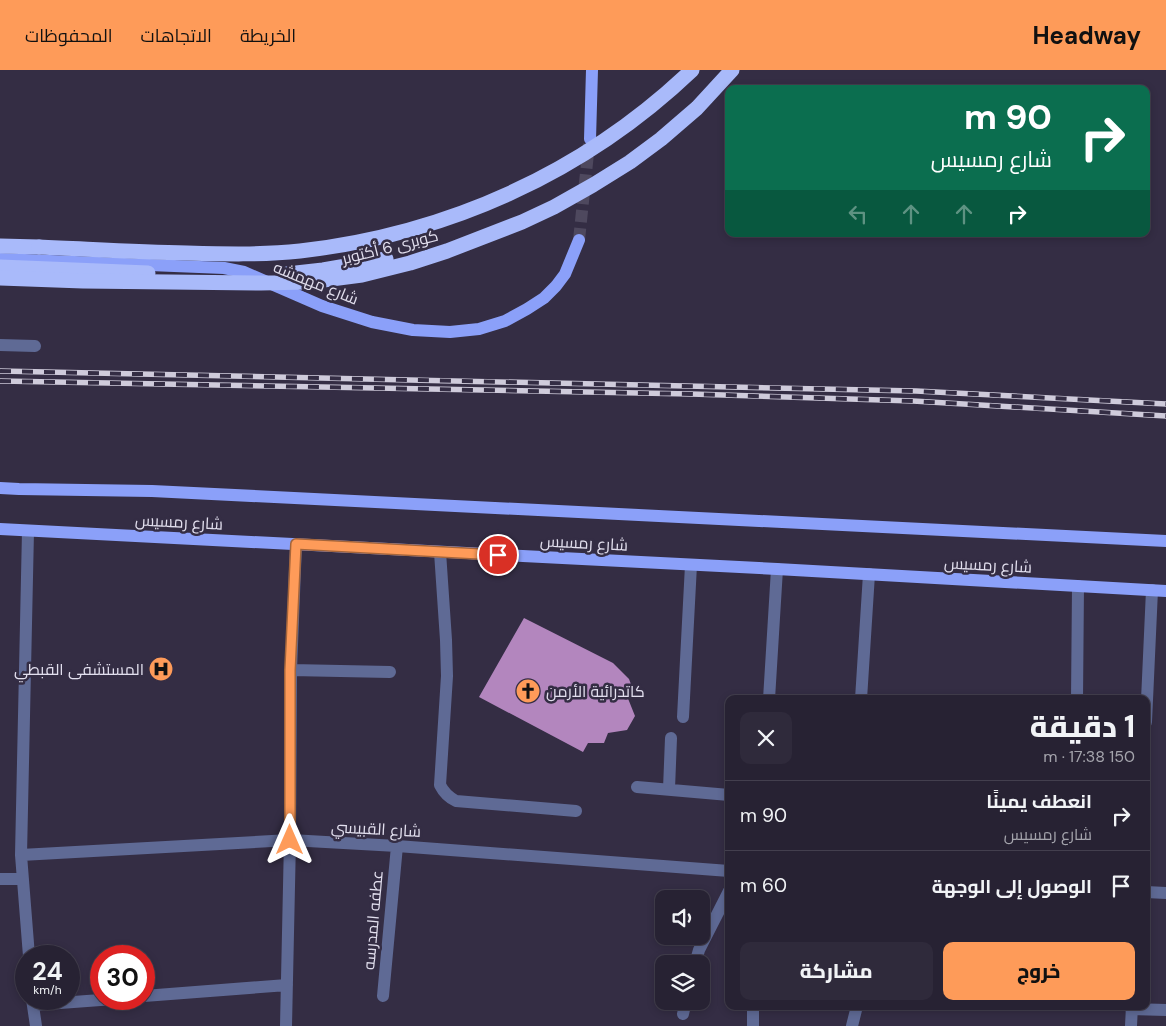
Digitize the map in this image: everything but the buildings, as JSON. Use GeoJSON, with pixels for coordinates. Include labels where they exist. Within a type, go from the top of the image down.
{"type":"FeatureCollection","features":[{"type":"Feature","properties":{"kind":"highway","name":"كوبرى 6 أكتوبر"},"geometry":{"type":"LineString","coordinates":[[0,246],[240,254],[299,251],[357,242],[414,229],[479,206],[524,187],[576,159],[625,126],[671,90],[692,70]]}},
{"type":"Feature","properties":{"kind":"highway"},"geometry":{"type":"LineString","coordinates":[[0,267],[192,276],[236,276],[323,270],[410,254],[494,228],[568,192],[659,130],[685,108],[720,70]]}},
{"type":"Feature","properties":{"kind":"highway","name":"كوبرى 6 أكتوبر"},"geometry":{"type":"LineString","coordinates":[[0,278],[103,281],[308,282],[362,275],[410,263],[522,222],[554,207],[630,162],[661,139],[697,108],[732,70]]}},
{"type":"Feature","properties":{"kind":"main road"},"geometry":{"type":"LineString","coordinates":[[590,139],[592,70]]}},
{"type":"Feature","properties":{"kind":"main road","name":"شارع مهمشه"},"geometry":{"type":"LineString","coordinates":[[0,259],[224,268],[244,272],[322,306],[372,322],[413,330],[450,332],[479,330],[505,321],[527,310],[544,298],[556,286],[564,274],[579,240]]}},
{"type":"Feature","properties":{"kind":"main road","name":"شارع رمسيس"},"geometry":{"type":"LineString","coordinates":[[0,488],[152,491],[1166,541]]}},
{"type":"Feature","properties":{"kind":"main road","name":"شارع رمسيس"},"geometry":{"type":"LineString","coordinates":[[0,529],[1166,591]]}},
{"type":"Feature","properties":{"kind":"street"},"geometry":{"type":"LineString","coordinates":[[0,345],[35,346]]}},
{"type":"Feature","properties":{"kind":"street"},"geometry":{"type":"LineString","coordinates":[[28,531],[21,855],[28,945]]}},
{"type":"Feature","properties":{"kind":"street"},"geometry":{"type":"LineString","coordinates":[[286,1026],[290,840],[290,670],[296,544]]}},
{"type":"Feature","properties":{"kind":"street"},"geometry":{"type":"LineString","coordinates":[[440,552],[447,676],[440,784],[443,792],[456,801],[576,810]]}},
{"type":"Feature","properties":{"kind":"street"},"geometry":{"type":"LineString","coordinates":[[683,716],[691,565]]}},
{"type":"Feature","properties":{"kind":"street"},"geometry":{"type":"LineString","coordinates":[[769,695],[777,569]]}},
{"type":"Feature","properties":{"kind":"street"},"geometry":{"type":"LineString","coordinates":[[861,695],[869,574]]}},
{"type":"Feature","properties":{"kind":"street"},"geometry":{"type":"LineString","coordinates":[[1077,695],[1078,586]]}},
{"type":"Feature","properties":{"kind":"street"},"geometry":{"type":"LineString","coordinates":[[1147,695],[1152,590]]}},
{"type":"Feature","properties":{"kind":"street"},"geometry":{"type":"LineString","coordinates":[[290,670],[390,672]]}},
{"type":"Feature","properties":{"kind":"street"},"geometry":{"type":"LineString","coordinates":[[669,789],[670,738]]}},
{"type":"Feature","properties":{"kind":"street"},"geometry":{"type":"LineString","coordinates":[[637,787],[725,795]]}},
{"type":"Feature","properties":{"kind":"street","name":"شارع القبيسي"},"geometry":{"type":"LineString","coordinates":[[21,855],[290,840],[397,846],[725,871]]}},
{"type":"Feature","properties":{"kind":"street","name":"عطفه المدرسه"},"geometry":{"type":"LineString","coordinates":[[382,996],[397,846]]}},
{"type":"Feature","properties":{"kind":"street"},"geometry":{"type":"LineString","coordinates":[[0,879],[22,879]]}},
{"type":"Feature","properties":{"kind":"street"},"geometry":{"type":"LineString","coordinates":[[1150,892],[1166,893]]}},
{"type":"Feature","properties":{"kind":"street"},"geometry":{"type":"LineString","coordinates":[[698,955],[725,899]]}},
{"type":"Feature","properties":{"kind":"street"},"geometry":{"type":"LineString","coordinates":[[155,995],[287,985]]}},
{"type":"Feature","properties":{"kind":"street"},"geometry":{"type":"LineString","coordinates":[[1150,1009],[1166,1010]]}},
{"type":"Feature","properties":{"kind":"street"},"geometry":{"type":"LineString","coordinates":[[33,1010],[36,1026]]}},
{"type":"Feature","properties":{"kind":"street"},"geometry":{"type":"LineString","coordinates":[[752,1026],[753,1010]]}},
{"type":"Feature","properties":{"kind":"street"},"geometry":{"type":"LineString","coordinates":[[852,1026],[855,1010]]}},
{"type":"Feature","properties":{"kind":"street"},"geometry":{"type":"LineString","coordinates":[[1131,1026],[1132,1010]]}},
{"type":"Feature","properties":{"kind":"tunnel"},"geometry":{"type":"LineString","coordinates":[[579,240],[589,144]]}},
{"type":"Feature","properties":{"kind":"railway"},"geometry":{"type":"LineString","coordinates":[[0,371],[916,391],[1166,404]]}},
{"type":"Feature","properties":{"kind":"railway"},"geometry":{"type":"LineString","coordinates":[[0,381],[691,394],[913,401],[1166,416]]}},
{"type":"Feature","properties":{"kind":"place","name":"المستشفى القبطي"},"geometry":{"type":"Point","coordinates":[161,669]}},
{"type":"Feature","properties":{"kind":"place","name":"كاتدرائية الأرمن"},"geometry":{"type":"Point","coordinates":[528,691]}},
{"type":"Feature","properties":{"kind":"route"},"geometry":{"type":"LineString","coordinates":[[290,840],[290,670],[296,544],[498,555]]}}]}
